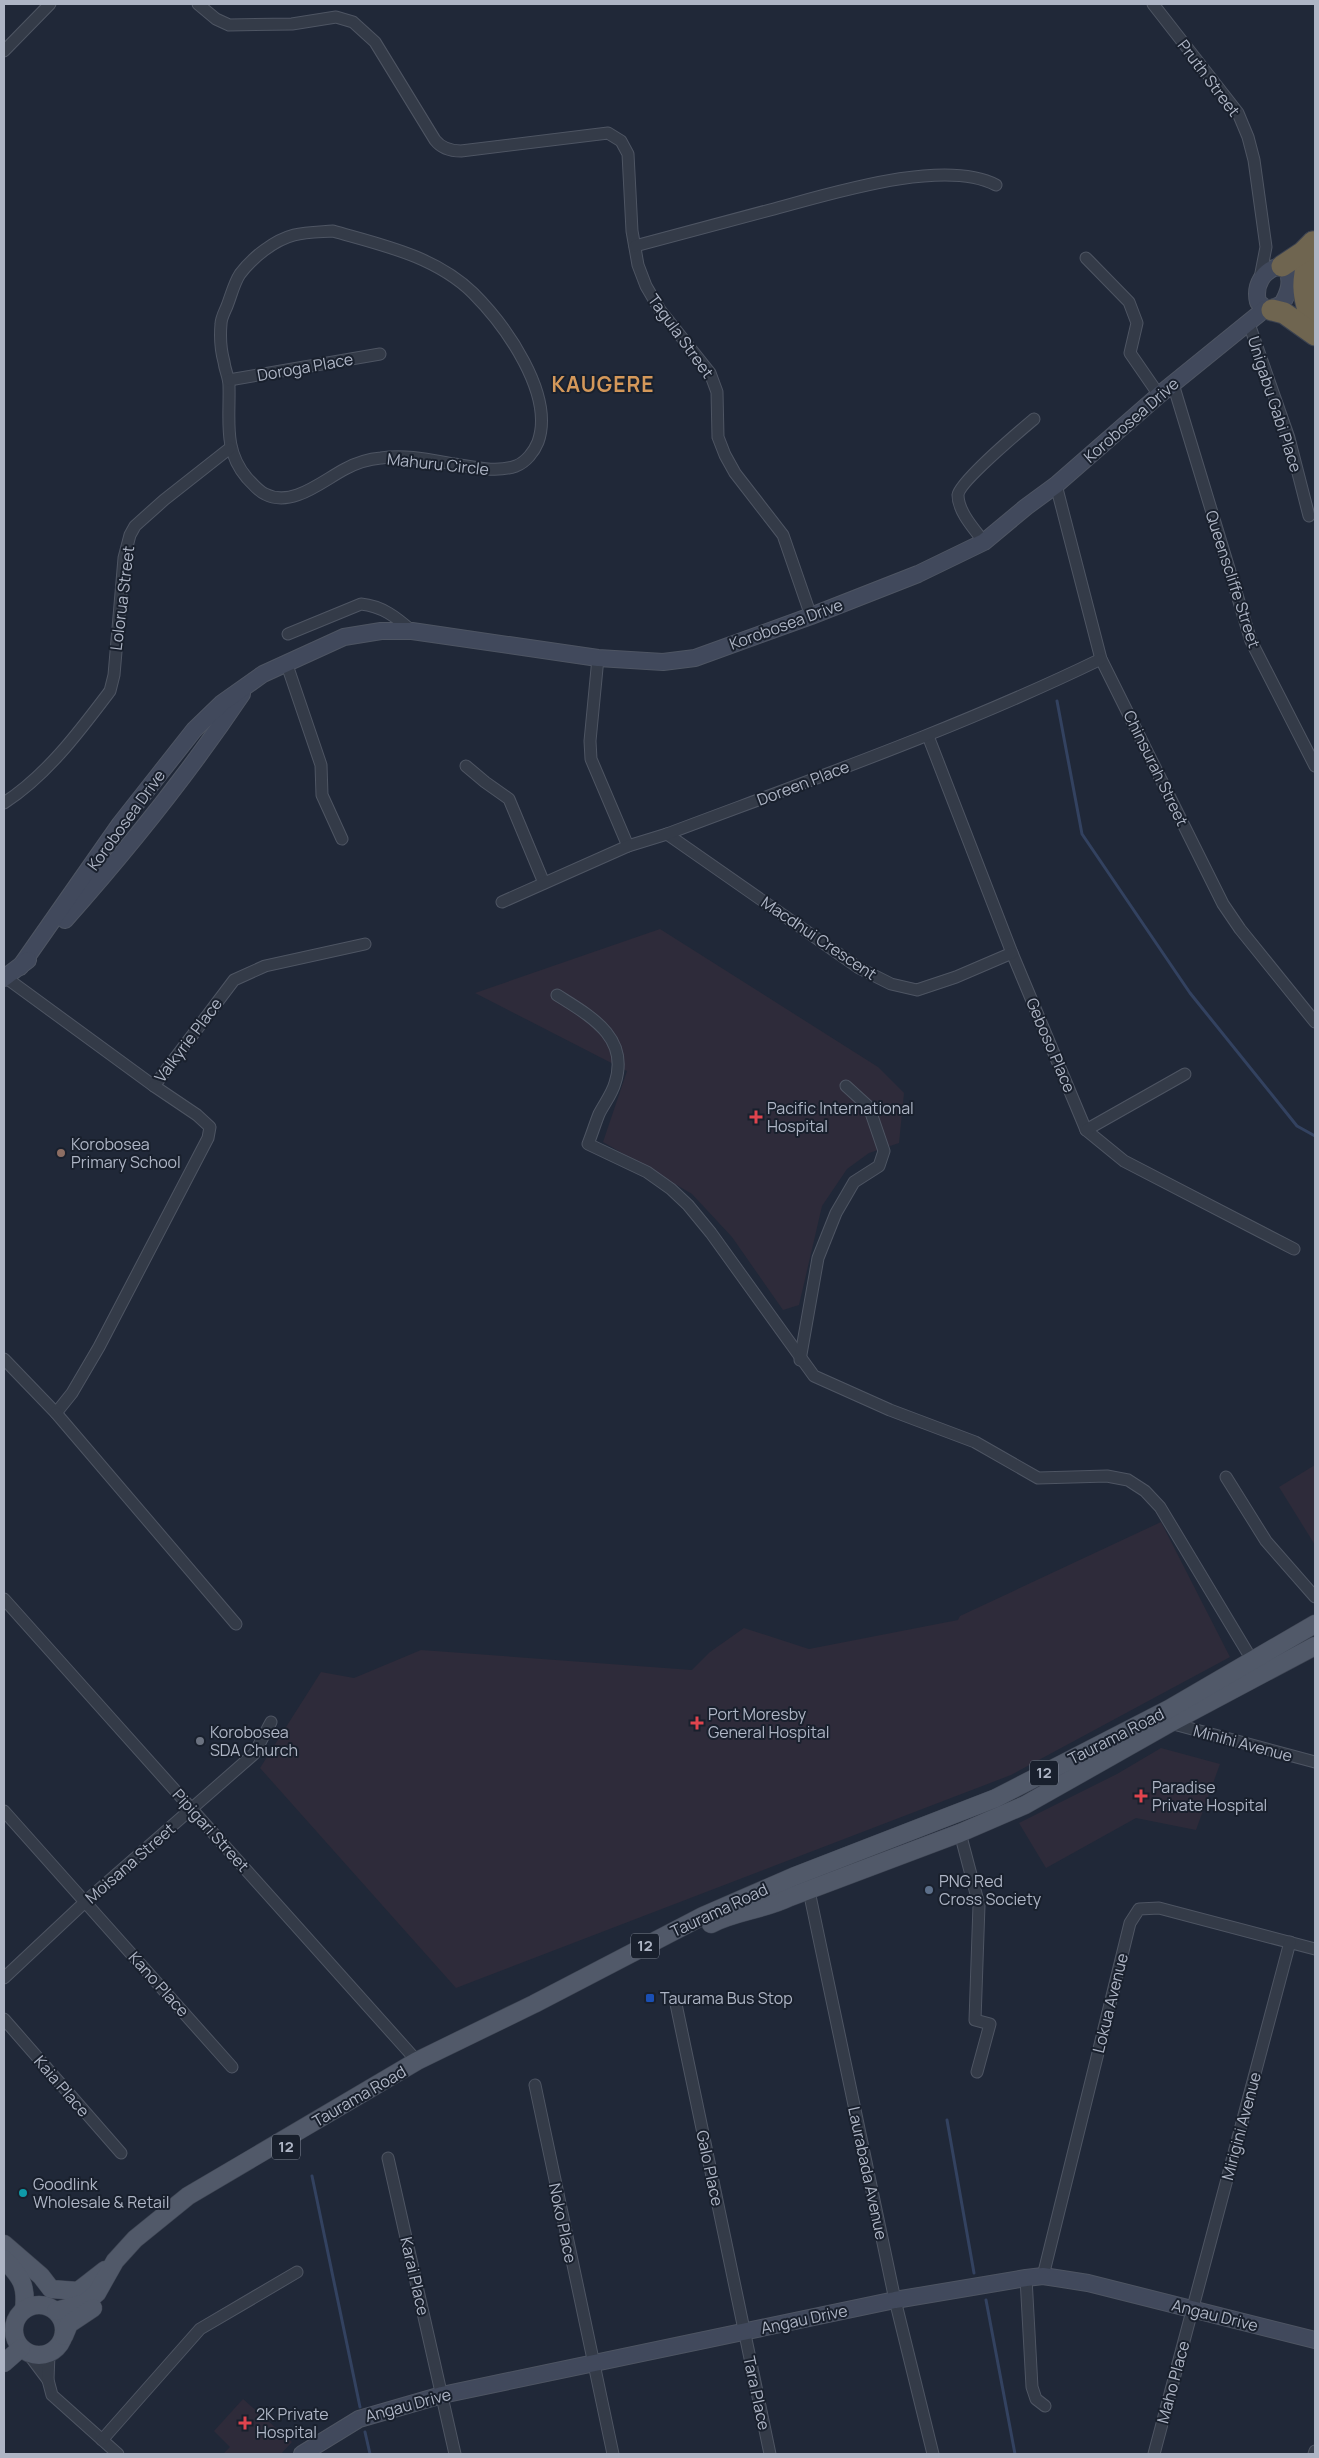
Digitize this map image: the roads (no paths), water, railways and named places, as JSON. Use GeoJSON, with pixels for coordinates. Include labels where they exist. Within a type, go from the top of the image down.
{"type":"FeatureCollection","features":[{"type":"Feature","properties":{"kind":"highway"},"geometry":{"type":"LineString","coordinates":[[1281,266],[1303,252],[1314,241]]}},
{"type":"Feature","properties":{"kind":"highway"},"geometry":{"type":"LineString","coordinates":[[1314,241],[1304,269],[1302,290],[1315,331]]}},
{"type":"Feature","properties":{"kind":"highway"},"geometry":{"type":"LineString","coordinates":[[1263,299],[1315,335]]}},
{"type":"Feature","properties":{"kind":"main road"},"geometry":{"type":"LineString","coordinates":[[1281,266],[1287,269],[1291,280],[1282,304],[1263,299],[1267,272],[1281,266]]}},
{"type":"Feature","properties":{"kind":"main road","name":"Korobosea Drive"},"geometry":{"type":"LineString","coordinates":[[4,977],[20,967],[120,824],[174,754],[208,715],[263,674],[344,637],[381,631],[412,631],[598,658],[679,662],[811,616],[918,574],[984,542],[1056,485],[1158,395],[1249,320],[1263,299]]}},
{"type":"Feature","properties":{"kind":"main road","name":"Taurama Road"},"geometry":{"type":"LineString","coordinates":[[51,2308],[85,2303],[97,2293],[115,2261],[150,2226],[188,2196],[417,2061],[534,2004],[703,1916],[795,1876],[996,1798],[1169,1709],[1315,1624]]}},
{"type":"Feature","properties":{"kind":"main road","name":"Taurama Road"},"geometry":{"type":"LineString","coordinates":[[64,2336],[70,2324],[92,2308],[104,2296],[135,2249],[155,2229],[320,2126],[436,2061],[550,2009],[720,1919],[771,1906],[790,1897],[960,1833],[1025,1805],[1170,1723],[1315,1646]]}},
{"type":"Feature","properties":{"kind":"main road"},"geometry":{"type":"LineString","coordinates":[[4,2244],[41,2276],[51,2289],[78,2291],[115,2261]]}},
{"type":"Feature","properties":{"kind":"main road"},"geometry":{"type":"LineString","coordinates":[[4,2259],[14,2270],[25,2288],[14,2334],[24,2350],[34,2355],[49,2354]]}},
{"type":"Feature","properties":{"kind":"main road"},"geometry":{"type":"LineString","coordinates":[[41,2276],[41,2292],[51,2308],[63,2320],[64,2336]]}},
{"type":"Feature","properties":{"kind":"main road","name":"Angau Drive"},"geometry":{"type":"LineString","coordinates":[[302,2454],[359,2419],[442,2395],[592,2362],[895,2300],[1034,2277],[1088,2283],[1315,2340]]}},
{"type":"Feature","properties":{"kind":"main road","name":"12"},"geometry":{"type":"LineString","coordinates":[[20,2315],[36,2305],[51,2308]]}},
{"type":"Feature","properties":{"kind":"main road"},"geometry":{"type":"LineString","coordinates":[[4,2339],[20,2315]]}},
{"type":"Feature","properties":{"kind":"main road","name":"12"},"geometry":{"type":"LineString","coordinates":[[49,2354],[61,2344],[64,2336]]}},
{"type":"Feature","properties":{"kind":"main road"},"geometry":{"type":"LineString","coordinates":[[4,2363],[24,2350]]}},
{"type":"Feature","properties":{"kind":"street"},"geometry":{"type":"LineString","coordinates":[[4,51],[50,4]]}},
{"type":"Feature","properties":{"kind":"street","name":"Tagula Street"},"geometry":{"type":"LineString","coordinates":[[198,4],[216,19],[229,25],[292,24],[336,17],[353,22],[375,42],[435,140],[440,146],[452,151],[461,152],[608,133],[622,141],[628,154],[630,204],[638,265],[646,286],[660,310],[710,373],[717,392],[718,437],[725,455],[735,473],[783,535],[811,616]]}},
{"type":"Feature","properties":{"kind":"street","name":"Pruth Street"},"geometry":{"type":"LineString","coordinates":[[1152,4],[1238,114],[1248,137],[1254,160],[1266,247]]}},
{"type":"Feature","properties":{"kind":"street"},"geometry":{"type":"LineString","coordinates":[[635,246],[856,187],[909,177],[981,178],[996,186]]}},
{"type":"Feature","properties":{"kind":"street","name":"Mahuru Circle"},"geometry":{"type":"LineString","coordinates":[[333,231],[411,254],[447,272],[473,293],[506,333],[521,356],[533,381],[542,428],[535,448],[523,463],[514,467],[488,469],[412,458],[384,457],[363,461],[315,488],[280,498],[264,494],[252,483],[235,461],[230,448],[229,380],[224,362],[221,322],[239,275],[266,250],[294,235],[333,231]]}},
{"type":"Feature","properties":{"kind":"street"},"geometry":{"type":"LineString","coordinates":[[1266,247],[1270,256],[1281,266]]}},
{"type":"Feature","properties":{"kind":"street"},"geometry":{"type":"LineString","coordinates":[[1263,299],[1266,247]]}},
{"type":"Feature","properties":{"kind":"street"},"geometry":{"type":"LineString","coordinates":[[1086,258],[1128,302],[1137,323],[1130,353],[1158,395]]}},
{"type":"Feature","properties":{"kind":"street","name":"Unigabu Gabi Place"},"geometry":{"type":"LineString","coordinates":[[1249,320],[1289,438],[1309,516]]}},
{"type":"Feature","properties":{"kind":"street","name":"Doroga Place"},"geometry":{"type":"LineString","coordinates":[[229,380],[380,354]]}},
{"type":"Feature","properties":{"kind":"street","name":"Queenscliffe Street"},"geometry":{"type":"LineString","coordinates":[[1172,384],[1250,641],[1315,766]]}},
{"type":"Feature","properties":{"kind":"street"},"geometry":{"type":"LineString","coordinates":[[984,542],[967,520],[958,497],[960,490],[980,468],[1034,419]]}},
{"type":"Feature","properties":{"kind":"street","name":"Lolorua Street"},"geometry":{"type":"LineString","coordinates":[[4,803],[43,772],[110,691],[114,675],[124,558],[130,535],[135,526],[164,500],[230,448]]}},
{"type":"Feature","properties":{"kind":"street","name":"Chinsurah Street"},"geometry":{"type":"LineString","coordinates":[[1056,485],[1101,659],[1224,904],[1240,929],[1315,1022]]}},
{"type":"Feature","properties":{"kind":"street"},"geometry":{"type":"LineString","coordinates":[[288,634],[361,604],[370,605],[394,615],[412,631]]}},
{"type":"Feature","properties":{"kind":"street"},"geometry":{"type":"LineString","coordinates":[[598,658],[590,740],[591,759],[628,846]]}},
{"type":"Feature","properties":{"kind":"street","name":"Doreen Place"},"geometry":{"type":"LineString","coordinates":[[502,902],[628,846],[667,834],[928,736],[1040,689],[1101,659]]}},
{"type":"Feature","properties":{"kind":"street"},"geometry":{"type":"LineString","coordinates":[[286,662],[321,765],[322,795],[342,839]]}},
{"type":"Feature","properties":{"kind":"street","name":"Geboso Place"},"geometry":{"type":"LineString","coordinates":[[928,736],[1012,953],[1086,1130],[1124,1161],[1294,1249]]}},
{"type":"Feature","properties":{"kind":"street"},"geometry":{"type":"LineString","coordinates":[[466,766],[509,799],[544,883]]}},
{"type":"Feature","properties":{"kind":"street","name":"Macdhui Crescent"},"geometry":{"type":"LineString","coordinates":[[667,834],[859,968],[891,984],[917,990],[956,977],[1012,953]]}},
{"type":"Feature","properties":{"kind":"street","name":"Valkyrie Place"},"geometry":{"type":"LineString","coordinates":[[4,977],[154,1086],[234,980],[265,966],[365,944]]}},
{"type":"Feature","properties":{"kind":"street"},"geometry":{"type":"LineString","coordinates":[[557,995],[598,1023],[608,1033],[620,1057],[615,1084],[599,1114],[588,1144],[647,1172],[671,1189],[688,1205],[711,1233],[800,1360],[814,1376],[890,1410],[975,1442],[1006,1462],[1038,1478],[1107,1476],[1128,1480],[1145,1491],[1160,1506],[1252,1660],[1266,1673]]}},
{"type":"Feature","properties":{"kind":"street"},"geometry":{"type":"LineString","coordinates":[[1086,1130],[1185,1074]]}},
{"type":"Feature","properties":{"kind":"street"},"geometry":{"type":"LineString","coordinates":[[56,1413],[72,1393],[100,1347],[208,1138],[210,1127],[197,1115],[154,1086]]}},
{"type":"Feature","properties":{"kind":"street"},"geometry":{"type":"LineString","coordinates":[[800,1360],[818,1258],[836,1213],[854,1182],[879,1166],[884,1150],[869,1106],[846,1086]]}},
{"type":"Feature","properties":{"kind":"street"},"geometry":{"type":"LineString","coordinates":[[4,1359],[56,1413],[236,1624]]}},
{"type":"Feature","properties":{"kind":"street"},"geometry":{"type":"LineString","coordinates":[[1226,1477],[1266,1541],[1315,1597]]}},
{"type":"Feature","properties":{"kind":"street","name":"Pipigari Street"},"geometry":{"type":"LineString","coordinates":[[4,1599],[417,2061]]}},
{"type":"Feature","properties":{"kind":"street","name":"Moisana Street"},"geometry":{"type":"LineString","coordinates":[[4,1978],[85,1902],[254,1754],[271,1722]]}},
{"type":"Feature","properties":{"kind":"street","name":"Minihi Avenue"},"geometry":{"type":"LineString","coordinates":[[1170,1723],[1315,1762]]}},
{"type":"Feature","properties":{"kind":"street","name":"Kano Place"},"geometry":{"type":"LineString","coordinates":[[4,1811],[232,2067]]}},
{"type":"Feature","properties":{"kind":"street"},"geometry":{"type":"LineString","coordinates":[[960,1833],[980,1905],[975,2020],[990,2024],[978,2072]]}},
{"type":"Feature","properties":{"kind":"street","name":"Laurabada Avenue"},"geometry":{"type":"LineString","coordinates":[[809,1891],[895,2300],[933,2454]]}},
{"type":"Feature","properties":{"kind":"street","name":"Lokua Avenue"},"geometry":{"type":"LineString","coordinates":[[1034,2277],[1130,1923],[1139,1909],[1159,1908],[1315,1949]]}},
{"type":"Feature","properties":{"kind":"street","name":"Mirigini Avenue"},"geometry":{"type":"LineString","coordinates":[[1192,2310],[1290,1942]]}},
{"type":"Feature","properties":{"kind":"street","name":"Galo Place"},"geometry":{"type":"LineString","coordinates":[[676,2004],[744,2332]]}},
{"type":"Feature","properties":{"kind":"street","name":"Kaia Place"},"geometry":{"type":"LineString","coordinates":[[4,2019],[121,2153]]}},
{"type":"Feature","properties":{"kind":"street","name":"Noko Place"},"geometry":{"type":"LineString","coordinates":[[535,2085],[612,2454]]}},
{"type":"Feature","properties":{"kind":"street","name":"Karai Place"},"geometry":{"type":"LineString","coordinates":[[388,2158],[455,2454]]}},
{"type":"Feature","properties":{"kind":"street"},"geometry":{"type":"LineString","coordinates":[[102,2440],[200,2329],[297,2272]]}},
{"type":"Feature","properties":{"kind":"street"},"geometry":{"type":"LineString","coordinates":[[1034,2277],[1032,2387],[1036,2399],[1045,2406]]}},
{"type":"Feature","properties":{"kind":"street","name":"Maho Place"},"geometry":{"type":"LineString","coordinates":[[1154,2454],[1192,2310]]}},
{"type":"Feature","properties":{"kind":"street","name":"Tara Place"},"geometry":{"type":"LineString","coordinates":[[744,2332],[770,2454]]}},
{"type":"Feature","properties":{"kind":"street"},"geometry":{"type":"LineString","coordinates":[[24,2350],[48,2380]]}},
{"type":"Feature","properties":{"kind":"street"},"geometry":{"type":"LineString","coordinates":[[49,2354],[48,2380],[52,2395],[118,2454]]}},
{"type":"Feature","properties":{"kind":"waterway"},"geometry":{"type":"LineString","coordinates":[[1057,701],[1082,834],[1190,993],[1297,1126],[1315,1136]]}},
{"type":"Feature","properties":{"kind":"waterway"},"geometry":{"type":"LineString","coordinates":[[947,2120],[974,2273]]}},
{"type":"Feature","properties":{"kind":"waterway"},"geometry":{"type":"LineString","coordinates":[[312,2176],[360,2407]]}},
{"type":"Feature","properties":{"kind":"waterway"},"geometry":{"type":"LineString","coordinates":[[986,2300],[1015,2454]]}},
{"type":"Feature","properties":{"kind":"waterway"},"geometry":{"type":"LineString","coordinates":[[365,2432],[370,2454]]}},
{"type":"Feature","properties":{"kind":"place","name":"Pacific International Hospital"},"geometry":{"type":"Point","coordinates":[756,1117]}},
{"type":"Feature","properties":{"kind":"place","name":"Korobosea Primary School"},"geometry":{"type":"Point","coordinates":[61,1153]}},
{"type":"Feature","properties":{"kind":"place","name":"Port Moresby General Hospital"},"geometry":{"type":"Point","coordinates":[697,1723]}},
{"type":"Feature","properties":{"kind":"place","name":"Korobosea SDA Church"},"geometry":{"type":"Point","coordinates":[200,1741]}},
{"type":"Feature","properties":{"kind":"place","name":"Paradise Private Hospital"},"geometry":{"type":"Point","coordinates":[1141,1796]}},
{"type":"Feature","properties":{"kind":"place","name":"PNG Red Cross Society"},"geometry":{"type":"Point","coordinates":[929,1890]}},
{"type":"Feature","properties":{"kind":"place","name":"Taurama Bus Stop"},"geometry":{"type":"Point","coordinates":[650,1998]}},
{"type":"Feature","properties":{"kind":"place","name":"Goodlink Wholesale & Retail"},"geometry":{"type":"Point","coordinates":[23,2193]}},
{"type":"Feature","properties":{"kind":"place","name":"2K Private Hospital"},"geometry":{"type":"Point","coordinates":[245,2423]}},
{"type":"Feature","properties":{"kind":"district","name":"KAUGERE"},"geometry":{"type":"Point","coordinates":[603,385]}}]}
